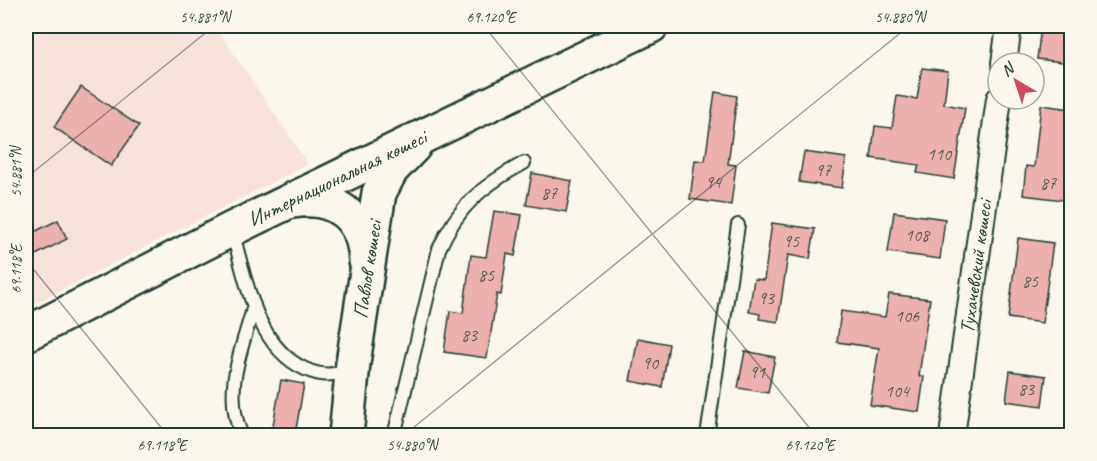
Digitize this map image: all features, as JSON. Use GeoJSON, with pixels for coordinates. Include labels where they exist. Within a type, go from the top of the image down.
{"type":"FeatureCollection","features":[{"type":"Feature","properties":{"kind":"street","name":"Интернациональная көшесі"},"geometry":{"type":"LineString","coordinates":[[26,334],[232,230],[651,26]]}},
{"type":"Feature","properties":{"kind":"street"},"geometry":{"type":"LineString","coordinates":[[1006,51],[1009,26]]}},
{"type":"Feature","properties":{"kind":"street","name":"Тухачевский көшесі"},"geometry":{"type":"LineString","coordinates":[[952,435],[997,111]]}},
{"type":"Feature","properties":{"kind":"street","name":"Павлов көшесі"},"geometry":{"type":"LineString","coordinates":[[345,435],[353,363],[376,208],[385,180],[399,159],[439,128]]}},
{"type":"Feature","properties":{"kind":"street"},"geometry":{"type":"LineString","coordinates":[[291,201],[309,200],[330,203],[350,216],[362,236],[366,275]]}},
{"type":"Feature","properties":{"kind":"lane"},"geometry":{"type":"LineString","coordinates":[[394,435],[439,249],[445,236],[452,223],[472,199],[501,175],[524,163]]}},
{"type":"Feature","properties":{"kind":"lane"},"geometry":{"type":"LineString","coordinates":[[707,435],[738,225]]}},
{"type":"Feature","properties":{"kind":"lane"},"geometry":{"type":"LineString","coordinates":[[232,230],[254,305],[266,333],[282,352],[300,367],[330,375],[344,371],[353,363]]}},
{"type":"Feature","properties":{"kind":"lane"},"geometry":{"type":"LineString","coordinates":[[242,435],[234,415],[232,387],[254,305]]}},
{"type":"Feature","properties":{"kind":"shaded area"},"geometry":{"type":"Polygon","coordinates":[[[26,26],[215,26],[308,164],[26,308],[26,26]]]}},
{"type":"Feature","properties":{"kind":"building"},"geometry":{"type":"Polygon","coordinates":[[[1041,26],[1071,30],[1071,63],[1046,60],[1046,51],[1038,51],[1041,26]]]}},
{"type":"Feature","properties":{"kind":"building"},"geometry":{"type":"Polygon","coordinates":[[[922,68],[948,71],[944,104],[965,108],[954,179],[917,173],[919,165],[871,158],[875,126],[892,128],[897,96],[917,99],[922,68]]]}},
{"type":"Feature","properties":{"kind":"building"},"geometry":{"type":"Polygon","coordinates":[[[81,87],[139,126],[111,166],[54,127],[81,87]]]}},
{"type":"Feature","properties":{"kind":"building"},"geometry":{"type":"Polygon","coordinates":[[[715,92],[737,96],[728,164],[736,165],[731,205],[690,199],[695,160],[705,161],[715,92]]]}},
{"type":"Feature","properties":{"kind":"building"},"geometry":{"type":"Polygon","coordinates":[[[1046,106],[1071,109],[1071,201],[1023,195],[1026,166],[1034,167],[1040,111],[1046,111],[1046,106]]]}},
{"type":"Feature","properties":{"kind":"building"},"geometry":{"type":"Polygon","coordinates":[[[804,152],[846,158],[842,188],[799,182],[804,152]]]}},
{"type":"Feature","properties":{"kind":"building"},"geometry":{"type":"Polygon","coordinates":[[[532,173],[572,181],[566,212],[526,205],[532,173]]]}},
{"type":"Feature","properties":{"kind":"building"},"geometry":{"type":"Polygon","coordinates":[[[494,211],[522,215],[515,256],[507,254],[501,295],[497,294],[487,358],[444,352],[450,311],[463,313],[471,255],[486,257],[494,211]]]}},
{"type":"Feature","properties":{"kind":"building"},"geometry":{"type":"Polygon","coordinates":[[[894,212],[945,219],[940,259],[888,252],[894,212]]]}},
{"type":"Feature","properties":{"kind":"building"},"geometry":{"type":"Polygon","coordinates":[[[58,220],[67,239],[26,260],[26,236],[58,220]]]}},
{"type":"Feature","properties":{"kind":"building"},"geometry":{"type":"Polygon","coordinates":[[[772,223],[815,229],[810,259],[788,255],[778,322],[759,319],[760,314],[749,312],[754,279],[764,280],[772,223]]]}},
{"type":"Feature","properties":{"kind":"building"},"geometry":{"type":"Polygon","coordinates":[[[1018,238],[1053,243],[1042,323],[1008,318],[1018,238]]]}},
{"type":"Feature","properties":{"kind":"building"},"geometry":{"type":"Polygon","coordinates":[[[889,294],[930,299],[919,376],[924,377],[919,412],[870,405],[879,348],[837,342],[841,311],[885,317],[889,294]]]}},
{"type":"Feature","properties":{"kind":"building"},"geometry":{"type":"Polygon","coordinates":[[[638,338],[669,344],[662,387],[630,381],[638,338]]]}},
{"type":"Feature","properties":{"kind":"building"},"geometry":{"type":"Polygon","coordinates":[[[745,351],[775,357],[768,393],[738,388],[745,351]]]}},
{"type":"Feature","properties":{"kind":"building"},"geometry":{"type":"Polygon","coordinates":[[[1010,371],[1046,376],[1042,406],[1006,401],[1010,371]]]}},
{"type":"Feature","properties":{"kind":"building"},"geometry":{"type":"Polygon","coordinates":[[[281,380],[304,384],[295,435],[272,431],[281,380]]]}}]}
